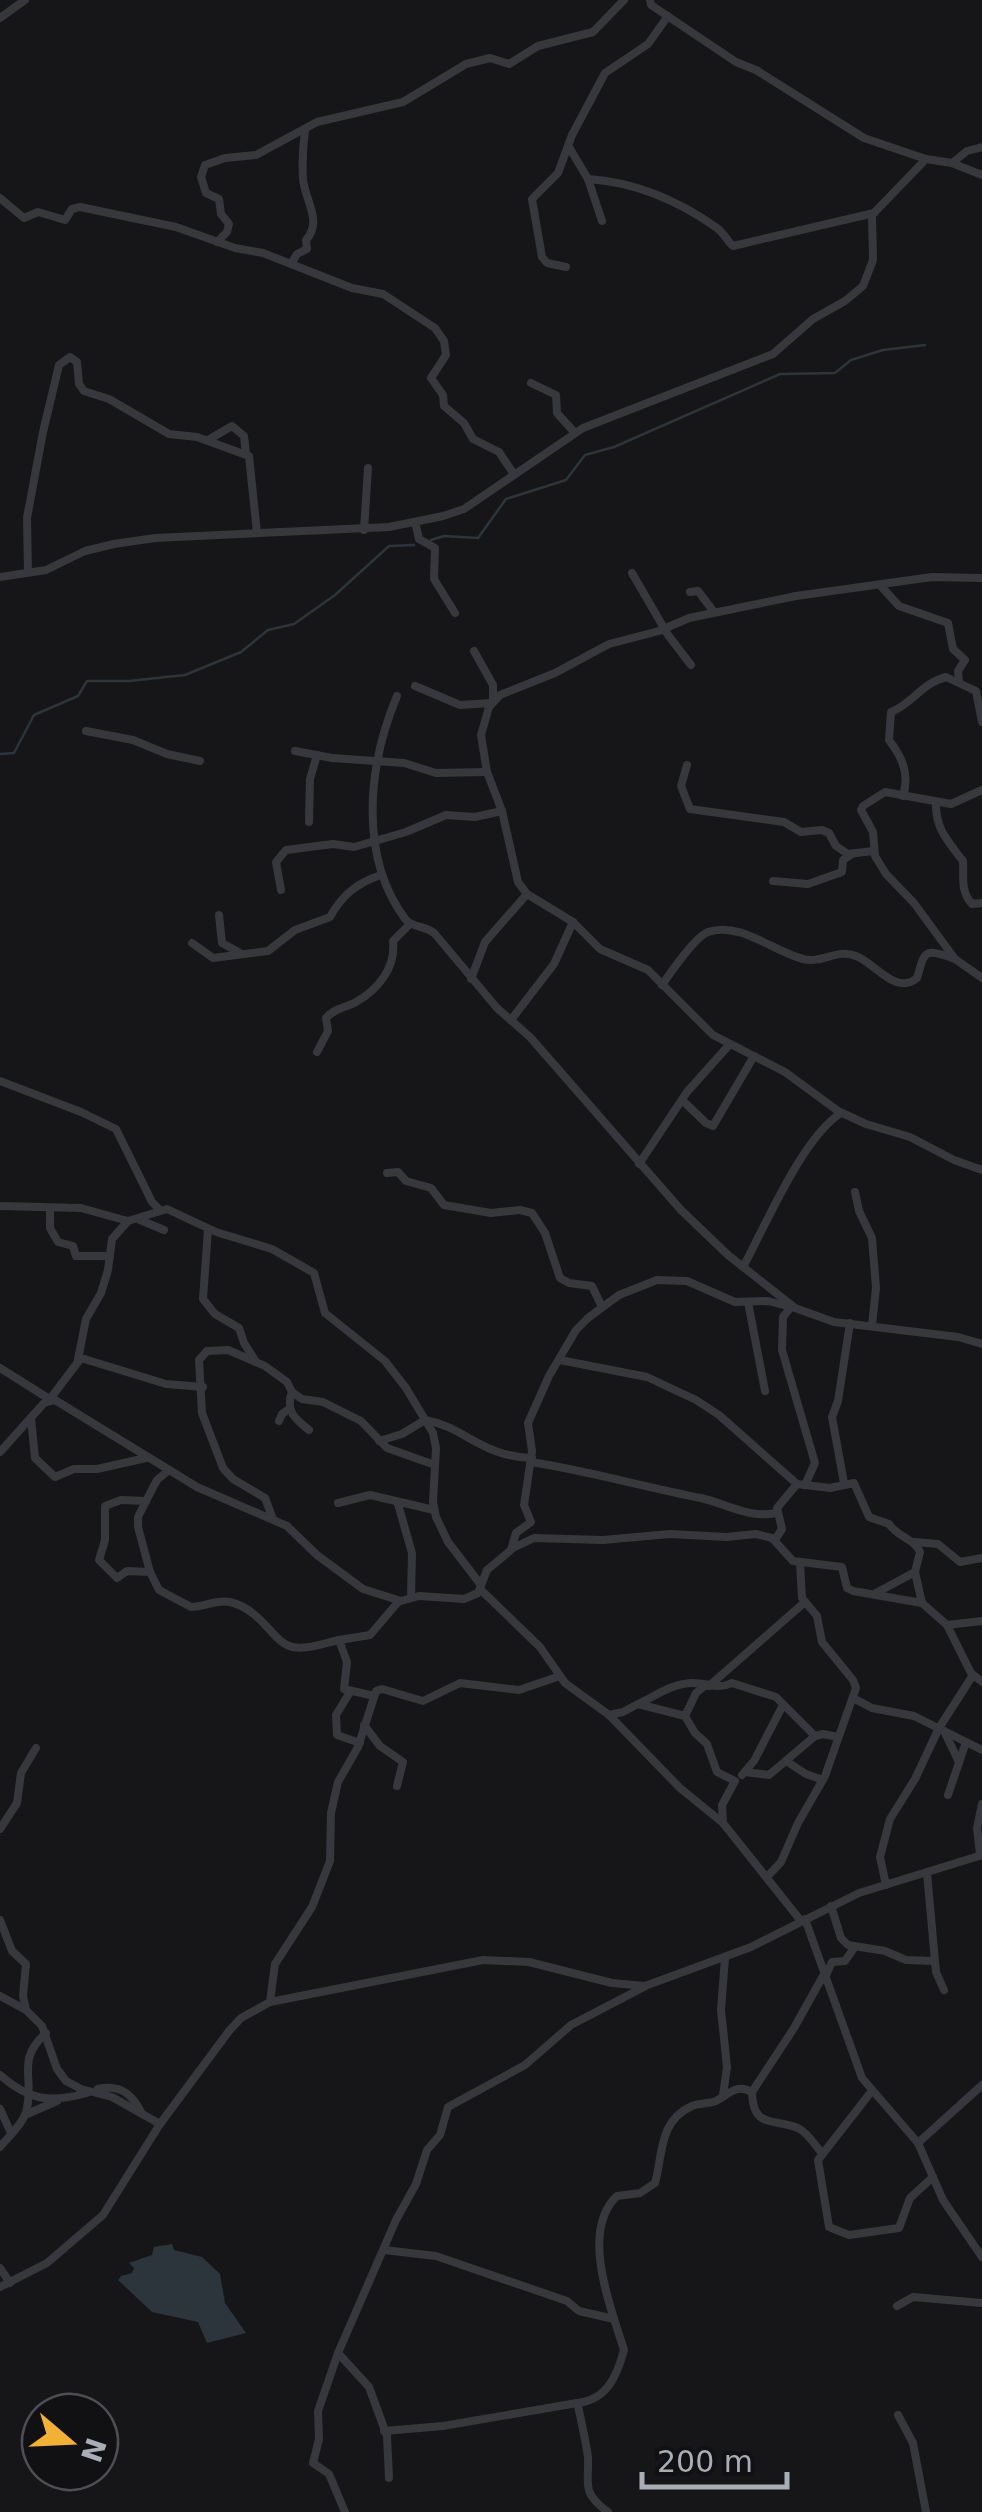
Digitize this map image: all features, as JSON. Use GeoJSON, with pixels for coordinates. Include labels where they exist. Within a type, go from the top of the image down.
{"type":"FeatureCollection","features":[{"type":"Feature","properties":{"kind":"street"},"geometry":{"type":"LineString","coordinates":[[0,18],[25,0]]}},
{"type":"Feature","properties":{"kind":"street"},"geometry":{"type":"LineString","coordinates":[[217,242],[229,224],[221,214],[219,199],[206,193],[201,177],[202,169],[216,160],[256,156],[317,122],[403,102],[466,64],[490,58],[509,64],[538,46],[593,32],[624,0]]}},
{"type":"Feature","properties":{"kind":"street"},"geometry":{"type":"LineString","coordinates":[[649,2],[846,128],[877,144],[926,160],[952,162],[982,175]]}},
{"type":"Feature","properties":{"kind":"street"},"geometry":{"type":"LineString","coordinates":[[566,267],[547,263],[542,256],[531,204],[535,194],[558,173],[572,135],[605,73],[648,44],[668,16]]}},
{"type":"Feature","properties":{"kind":"street"},"geometry":{"type":"LineString","coordinates":[[292,264],[297,254],[307,249],[306,240],[314,222],[303,178],[304,130]]}},
{"type":"Feature","properties":{"kind":"street"},"geometry":{"type":"LineString","coordinates":[[952,162],[982,146]]}},
{"type":"Feature","properties":{"kind":"street"},"geometry":{"type":"LineString","coordinates":[[569,147],[588,179],[602,221]]}},
{"type":"Feature","properties":{"kind":"street"},"geometry":{"type":"LineString","coordinates":[[588,179],[622,182],[660,196],[716,228],[736,247],[874,212],[926,160]]}},
{"type":"Feature","properties":{"kind":"street"},"geometry":{"type":"LineString","coordinates":[[0,198],[24,218],[42,212],[65,220],[72,209],[80,208],[176,227],[264,253],[344,286],[382,294],[435,328],[444,341],[446,356],[431,381],[443,395],[444,406],[464,423],[475,440],[499,452],[514,473]]}},
{"type":"Feature","properties":{"kind":"street"},"geometry":{"type":"LineString","coordinates":[[0,576],[46,570],[85,551],[114,544],[364,530],[415,522],[464,508],[575,434],[657,397],[764,359],[812,318],[858,292],[867,279],[872,260],[874,212]]}},
{"type":"Feature","properties":{"kind":"street"},"geometry":{"type":"LineString","coordinates":[[28,572],[29,506],[59,368],[65,359],[70,357],[77,362],[78,384],[84,391],[109,398],[168,434],[208,440],[246,454]]}},
{"type":"Feature","properties":{"kind":"street"},"geometry":{"type":"LineString","coordinates":[[531,383],[556,395],[558,413],[575,434]]}},
{"type":"Feature","properties":{"kind":"street"},"geometry":{"type":"LineString","coordinates":[[208,440],[232,426],[244,436],[246,454],[252,462],[250,490],[257,533]]}},
{"type":"Feature","properties":{"kind":"street"},"geometry":{"type":"LineString","coordinates":[[364,530],[368,468]]}},
{"type":"Feature","properties":{"kind":"street"},"geometry":{"type":"LineString","coordinates":[[415,522],[419,540],[436,548],[434,579],[455,613]]}},
{"type":"Feature","properties":{"kind":"street"},"geometry":{"type":"LineString","coordinates":[[632,573],[691,665]]}},
{"type":"Feature","properties":{"kind":"street"},"geometry":{"type":"LineString","coordinates":[[415,686],[461,705],[492,702],[609,644],[714,612],[932,576],[982,578]]}},
{"type":"Feature","properties":{"kind":"street"},"geometry":{"type":"LineString","coordinates":[[880,585],[899,606],[948,623],[953,649],[965,660],[958,671],[959,682]]}},
{"type":"Feature","properties":{"kind":"street"},"geometry":{"type":"LineString","coordinates":[[690,592],[698,590],[714,612]]}},
{"type":"Feature","properties":{"kind":"street"},"geometry":{"type":"LineString","coordinates":[[474,651],[493,685],[481,735],[487,772],[502,812],[518,882],[527,894],[573,922],[597,947],[643,966],[713,1034],[785,1072],[841,1113],[910,1136],[960,1163],[982,1170]]}},
{"type":"Feature","properties":{"kind":"street"},"geometry":{"type":"LineString","coordinates":[[902,796],[906,772],[900,753],[888,740],[892,727],[890,713],[906,706],[935,680],[946,677],[979,694],[982,722]]}},
{"type":"Feature","properties":{"kind":"street"},"geometry":{"type":"LineString","coordinates":[[397,696],[376,759],[374,842],[391,898],[410,924],[428,928],[693,1222],[793,1307]]}},
{"type":"Feature","properties":{"kind":"street"},"geometry":{"type":"LineString","coordinates":[[86,732],[133,740],[200,761]]}},
{"type":"Feature","properties":{"kind":"street"},"geometry":{"type":"LineString","coordinates":[[295,751],[376,759],[436,773],[487,772]]}},
{"type":"Feature","properties":{"kind":"street"},"geometry":{"type":"LineString","coordinates":[[309,822],[310,780],[316,755]]}},
{"type":"Feature","properties":{"kind":"street"},"geometry":{"type":"LineString","coordinates":[[687,764],[682,786],[690,809],[781,822],[798,831],[822,830],[829,833],[838,848],[852,854]]}},
{"type":"Feature","properties":{"kind":"street"},"geometry":{"type":"LineString","coordinates":[[954,959],[914,903],[886,874],[872,851],[874,832],[867,825],[862,808],[885,792],[956,803],[982,790]]}},
{"type":"Feature","properties":{"kind":"street"},"geometry":{"type":"LineString","coordinates":[[936,802],[938,826],[950,848],[963,861],[962,878],[969,900],[972,904],[982,903]]}},
{"type":"Feature","properties":{"kind":"street"},"geometry":{"type":"LineString","coordinates":[[281,890],[278,856],[308,842],[350,848],[446,814],[474,817],[502,812]]}},
{"type":"Feature","properties":{"kind":"street"},"geometry":{"type":"LineString","coordinates":[[773,881],[814,883],[840,873],[843,860],[852,854],[872,851]]}},
{"type":"Feature","properties":{"kind":"street"},"geometry":{"type":"LineString","coordinates":[[192,943],[211,957],[268,951],[296,930],[326,920],[355,887],[381,875]]}},
{"type":"Feature","properties":{"kind":"street"},"geometry":{"type":"LineString","coordinates":[[471,978],[485,942],[527,894]]}},
{"type":"Feature","properties":{"kind":"street"},"geometry":{"type":"LineString","coordinates":[[219,914],[222,944],[246,956]]}},
{"type":"Feature","properties":{"kind":"street"},"geometry":{"type":"LineString","coordinates":[[512,1020],[554,964],[573,922]]}},
{"type":"Feature","properties":{"kind":"street"},"geometry":{"type":"LineString","coordinates":[[317,1052],[328,1032],[326,1018],[336,1009],[358,1001],[386,976],[394,956],[393,941],[410,924]]}},
{"type":"Feature","properties":{"kind":"street"},"geometry":{"type":"LineString","coordinates":[[662,984],[704,934],[718,930],[746,933],[766,946],[802,959],[852,954],[889,980],[908,983],[917,978],[920,959],[935,953],[954,959],[982,978]]}},
{"type":"Feature","properties":{"kind":"street"},"geometry":{"type":"LineString","coordinates":[[639,1164],[682,1100],[730,1044]]}},
{"type":"Feature","properties":{"kind":"street"},"geometry":{"type":"LineString","coordinates":[[682,1100],[713,1126],[754,1056]]}},
{"type":"Feature","properties":{"kind":"street"},"geometry":{"type":"LineString","coordinates":[[0,1082],[81,1112],[116,1130],[152,1202],[160,1210]]}},
{"type":"Feature","properties":{"kind":"street"},"geometry":{"type":"LineString","coordinates":[[743,1268],[796,1164],[825,1125],[841,1113]]}},
{"type":"Feature","properties":{"kind":"street"},"geometry":{"type":"LineString","coordinates":[[387,1172],[398,1172],[406,1181],[430,1187],[444,1205],[491,1213],[532,1213],[545,1233],[560,1278],[569,1283],[590,1284],[602,1307]]}},
{"type":"Feature","properties":{"kind":"street"},"geometry":{"type":"LineString","coordinates":[[854,1192],[872,1238],[876,1288],[872,1325]]}},
{"type":"Feature","properties":{"kind":"street"},"geometry":{"type":"LineString","coordinates":[[0,1206],[86,1209],[128,1221],[170,1210],[208,1229],[264,1246],[314,1272],[326,1313],[386,1361],[425,1420],[436,1441],[434,1510],[448,1542],[481,1587],[540,1647],[560,1676],[608,1715],[680,1788],[723,1822],[803,1920],[816,1943],[823,1978],[852,2055],[871,2092],[918,2143],[943,2200],[982,2257]]}},
{"type":"Feature","properties":{"kind":"street"},"geometry":{"type":"LineString","coordinates":[[50,1208],[50,1228],[58,1242],[74,1246],[76,1256],[110,1256]]}},
{"type":"Feature","properties":{"kind":"street"},"geometry":{"type":"LineString","coordinates":[[140,1220],[164,1230]]}},
{"type":"Feature","properties":{"kind":"street"},"geometry":{"type":"LineString","coordinates":[[0,1452],[50,1399],[78,1360],[84,1327],[101,1293],[112,1239],[128,1221]]}},
{"type":"Feature","properties":{"kind":"street"},"geometry":{"type":"LineString","coordinates":[[208,1229],[203,1299],[216,1314],[239,1328],[256,1362]]}},
{"type":"Feature","properties":{"kind":"street"},"geometry":{"type":"LineString","coordinates":[[512,1548],[516,1533],[532,1520],[524,1506],[532,1460],[528,1423],[543,1387],[576,1330],[602,1307],[640,1285],[674,1280],[700,1285],[725,1300],[768,1301],[824,1320],[958,1337],[982,1344]]}},
{"type":"Feature","properties":{"kind":"street"},"geometry":{"type":"LineString","coordinates":[[748,1302],[766,1391]]}},
{"type":"Feature","properties":{"kind":"street"},"geometry":{"type":"LineString","coordinates":[[775,1540],[782,1529],[776,1513],[779,1504],[801,1484],[814,1463],[782,1344],[783,1317],[793,1307]]}},
{"type":"Feature","properties":{"kind":"street"},"geometry":{"type":"LineString","coordinates":[[844,1483],[832,1418],[850,1323]]}},
{"type":"Feature","properties":{"kind":"street"},"geometry":{"type":"LineString","coordinates":[[274,1520],[266,1500],[224,1470],[203,1419],[199,1360],[207,1351],[228,1350],[256,1362],[287,1382],[302,1399],[323,1402],[361,1421],[393,1450],[435,1465]]}},
{"type":"Feature","properties":{"kind":"street"},"geometry":{"type":"LineString","coordinates":[[78,1360],[166,1384],[202,1387]]}},
{"type":"Feature","properties":{"kind":"street"},"geometry":{"type":"LineString","coordinates":[[560,1360],[647,1377],[724,1418],[801,1484],[830,1488],[854,1483],[869,1517],[889,1524],[894,1532],[911,1541],[938,1544],[960,1562],[982,1558]]}},
{"type":"Feature","properties":{"kind":"street"},"geometry":{"type":"LineString","coordinates":[[0,1368],[146,1458],[286,1526],[356,1584],[400,1601]]}},
{"type":"Feature","properties":{"kind":"street"},"geometry":{"type":"LineString","coordinates":[[292,1392],[290,1409],[295,1419],[309,1430]]}},
{"type":"Feature","properties":{"kind":"street"},"geometry":{"type":"LineString","coordinates":[[278,1422],[290,1409]]}},
{"type":"Feature","properties":{"kind":"street"},"geometry":{"type":"LineString","coordinates":[[32,1418],[34,1458],[56,1478],[74,1469],[97,1469],[146,1458]]}},
{"type":"Feature","properties":{"kind":"street"},"geometry":{"type":"LineString","coordinates":[[379,1441],[402,1434],[425,1420]]}},
{"type":"Feature","properties":{"kind":"street"},"geometry":{"type":"LineString","coordinates":[[425,1420],[503,1456],[630,1481],[758,1517],[776,1513]]}},
{"type":"Feature","properties":{"kind":"street"},"geometry":{"type":"LineString","coordinates":[[169,1470],[157,1480],[138,1522],[150,1572],[159,1590],[191,1607],[234,1603],[254,1612],[279,1640],[293,1648],[370,1635],[400,1601],[411,1597],[473,1597],[487,1570],[512,1548],[534,1538],[603,1540],[670,1534],[756,1534],[775,1540],[788,1558],[835,1564],[844,1570],[849,1589],[922,1604],[947,1626],[973,1676],[982,1682]]}},
{"type":"Feature","properties":{"kind":"street"},"geometry":{"type":"LineString","coordinates":[[231,1502],[234,1479]]}},
{"type":"Feature","properties":{"kind":"street"},"geometry":{"type":"LineString","coordinates":[[338,1502],[370,1495],[434,1510]]}},
{"type":"Feature","properties":{"kind":"street"},"geometry":{"type":"LineString","coordinates":[[146,1501],[121,1500],[105,1506],[105,1540],[99,1560],[117,1578],[127,1571],[150,1572]]}},
{"type":"Feature","properties":{"kind":"street"},"geometry":{"type":"LineString","coordinates":[[398,1504],[412,1552],[411,1597]]}},
{"type":"Feature","properties":{"kind":"street"},"geometry":{"type":"LineString","coordinates":[[756,1534],[758,1517]]}},
{"type":"Feature","properties":{"kind":"street"},"geometry":{"type":"LineString","coordinates":[[911,1541],[920,1552],[915,1572],[922,1604]]}},
{"type":"Feature","properties":{"kind":"street"},"geometry":{"type":"LineString","coordinates":[[766,1877],[781,1862],[823,1780],[856,1684],[822,1642],[816,1616],[800,1592],[800,1562]]}},
{"type":"Feature","properties":{"kind":"street"},"geometry":{"type":"LineString","coordinates":[[876,1593],[915,1572]]}},
{"type":"Feature","properties":{"kind":"street"},"geometry":{"type":"LineString","coordinates":[[685,1716],[696,1694],[805,1602]]}},
{"type":"Feature","properties":{"kind":"street"},"geometry":{"type":"LineString","coordinates":[[947,1626],[982,1621]]}},
{"type":"Feature","properties":{"kind":"street"},"geometry":{"type":"LineString","coordinates":[[339,1640],[347,1662],[343,1687],[374,1696]]}},
{"type":"Feature","properties":{"kind":"street"},"geometry":{"type":"LineString","coordinates":[[270,2002],[275,1964],[312,1907],[330,1860],[331,1813],[338,1782],[360,1743],[374,1696],[382,1689],[424,1700],[466,1682],[519,1690],[560,1676]]}},
{"type":"Feature","properties":{"kind":"street"},"geometry":{"type":"LineString","coordinates":[[886,1885],[880,1857],[884,1835],[897,1805],[973,1676]]}},
{"type":"Feature","properties":{"kind":"street"},"geometry":{"type":"LineString","coordinates":[[608,1715],[620,1714],[672,1686],[693,1683],[721,1688],[732,1682],[774,1696],[815,1736]]}},
{"type":"Feature","properties":{"kind":"street"},"geometry":{"type":"LineString","coordinates":[[350,1692],[336,1714],[337,1735],[360,1743]]}},
{"type":"Feature","properties":{"kind":"street"},"geometry":{"type":"LineString","coordinates":[[853,1698],[872,1708],[905,1713],[982,1750]]}},
{"type":"Feature","properties":{"kind":"street"},"geometry":{"type":"LineString","coordinates":[[638,1704],[685,1716],[695,1734],[707,1744],[717,1772],[735,1781]]}},
{"type":"Feature","properties":{"kind":"street"},"geometry":{"type":"LineString","coordinates":[[723,1822],[722,1805],[784,1705]]}},
{"type":"Feature","properties":{"kind":"street"},"geometry":{"type":"LineString","coordinates":[[364,1725],[380,1746],[402,1762],[396,1786]]}},
{"type":"Feature","properties":{"kind":"street"},"geometry":{"type":"LineString","coordinates":[[941,1729],[959,1762]]}},
{"type":"Feature","properties":{"kind":"street"},"geometry":{"type":"LineString","coordinates":[[745,1772],[769,1775],[815,1736],[838,1737]]}},
{"type":"Feature","properties":{"kind":"street"},"geometry":{"type":"LineString","coordinates":[[948,1794],[966,1742]]}},
{"type":"Feature","properties":{"kind":"street"},"geometry":{"type":"LineString","coordinates":[[0,1829],[18,1800],[21,1773],[36,1748]]}},
{"type":"Feature","properties":{"kind":"street"},"geometry":{"type":"LineString","coordinates":[[786,1760],[823,1780]]}},
{"type":"Feature","properties":{"kind":"street"},"geometry":{"type":"LineString","coordinates":[[346,2512],[329,2474],[316,2468],[312,2459],[320,2439],[318,2410],[338,2353],[416,2184],[426,2150],[440,2135],[450,2105],[525,2065],[570,2025],[645,1986],[725,1958],[832,1906],[981,1855],[978,1819],[982,1804]]}},
{"type":"Feature","properties":{"kind":"street"},"geometry":{"type":"LineString","coordinates":[[0,1807],[9,1815]]}},
{"type":"Feature","properties":{"kind":"street"},"geometry":{"type":"LineString","coordinates":[[928,1873],[934,1961],[944,1990]]}},
{"type":"Feature","properties":{"kind":"street"},"geometry":{"type":"LineString","coordinates":[[832,1906],[841,1938],[854,1948],[885,1951],[906,1960],[934,1961]]}},
{"type":"Feature","properties":{"kind":"street"},"geometry":{"type":"LineString","coordinates":[[0,1920],[8,1945],[26,1964],[26,2010]]}},
{"type":"Feature","properties":{"kind":"street"},"geometry":{"type":"LineString","coordinates":[[821,2152],[803,2131],[762,2119],[752,2108],[752,2092],[832,1962],[844,1962],[854,1948]]}},
{"type":"Feature","properties":{"kind":"street"},"geometry":{"type":"LineString","coordinates":[[724,2095],[725,1958]]}},
{"type":"Feature","properties":{"kind":"street"},"geometry":{"type":"LineString","coordinates":[[0,2287],[46,2263],[93,2225],[160,2124],[237,2022],[270,2002],[483,1960],[528,1962],[612,1983],[645,1986]]}},
{"type":"Feature","properties":{"kind":"street"},"geometry":{"type":"LineString","coordinates":[[0,1996],[26,2010],[46,2032],[62,2077],[92,2091]]}},
{"type":"Feature","properties":{"kind":"street"},"geometry":{"type":"LineString","coordinates":[[26,2114],[26,2078],[32,2048],[46,2032]]}},
{"type":"Feature","properties":{"kind":"street"},"geometry":{"type":"LineString","coordinates":[[0,2075],[12,2086],[57,2101]]}},
{"type":"Feature","properties":{"kind":"street"},"geometry":{"type":"LineString","coordinates":[[918,2143],[982,2085]]}},
{"type":"Feature","properties":{"kind":"street"},"geometry":{"type":"LineString","coordinates":[[0,2148],[26,2114],[92,2091],[118,2088],[130,2095],[141,2112],[160,2124]]}},
{"type":"Feature","properties":{"kind":"street"},"geometry":{"type":"LineString","coordinates":[[384,2431],[444,2426],[596,2398],[614,2380],[624,2350],[600,2272],[606,2210],[620,2194],[640,2193],[655,2183],[662,2140],[685,2110],[741,2088],[752,2092]]}},
{"type":"Feature","properties":{"kind":"street"},"geometry":{"type":"LineString","coordinates":[[871,2092],[821,2152],[817,2166],[825,2194],[827,2224],[849,2235],[899,2228],[910,2198],[933,2177]]}},
{"type":"Feature","properties":{"kind":"street"},"geometry":{"type":"LineString","coordinates":[[0,2108],[11,2133]]}},
{"type":"Feature","properties":{"kind":"street"},"geometry":{"type":"LineString","coordinates":[[384,2250],[436,2256],[567,2301],[579,2311],[614,2319]]}},
{"type":"Feature","properties":{"kind":"street"},"geometry":{"type":"LineString","coordinates":[[0,2268],[10,2283]]}},
{"type":"Feature","properties":{"kind":"street"},"geometry":{"type":"LineString","coordinates":[[896,2306],[913,2297],[982,2302]]}},
{"type":"Feature","properties":{"kind":"street"},"geometry":{"type":"LineString","coordinates":[[338,2353],[368,2383],[384,2431],[389,2478]]}},
{"type":"Feature","properties":{"kind":"street"},"geometry":{"type":"LineString","coordinates":[[577,2403],[588,2456],[588,2490],[608,2512]]}},
{"type":"Feature","properties":{"kind":"street"},"geometry":{"type":"LineString","coordinates":[[898,2415],[913,2443],[928,2511]]}},
{"type":"Feature","properties":{"kind":"shaded area"},"geometry":{"type":"Polygon","coordinates":[[[172,2244],[174,2250],[202,2257],[220,2274],[225,2303],[246,2333],[207,2343],[198,2322],[152,2312],[118,2280],[132,2273],[134,2268],[129,2263],[152,2255],[154,2247],[172,2244]]]}},
{"type":"Feature","properties":{"kind":"waterway"},"geometry":{"type":"LineString","coordinates":[[431,540],[444,536],[478,538],[506,499],[566,480],[585,455],[614,447],[780,374],[835,373],[851,360],[883,350],[925,345]]}},
{"type":"Feature","properties":{"kind":"waterway"},"geometry":{"type":"LineString","coordinates":[[0,754],[14,753],[34,715],[78,696],[87,681],[185,675],[241,652],[268,630],[294,624],[335,595],[389,546],[414,545]]}}]}
